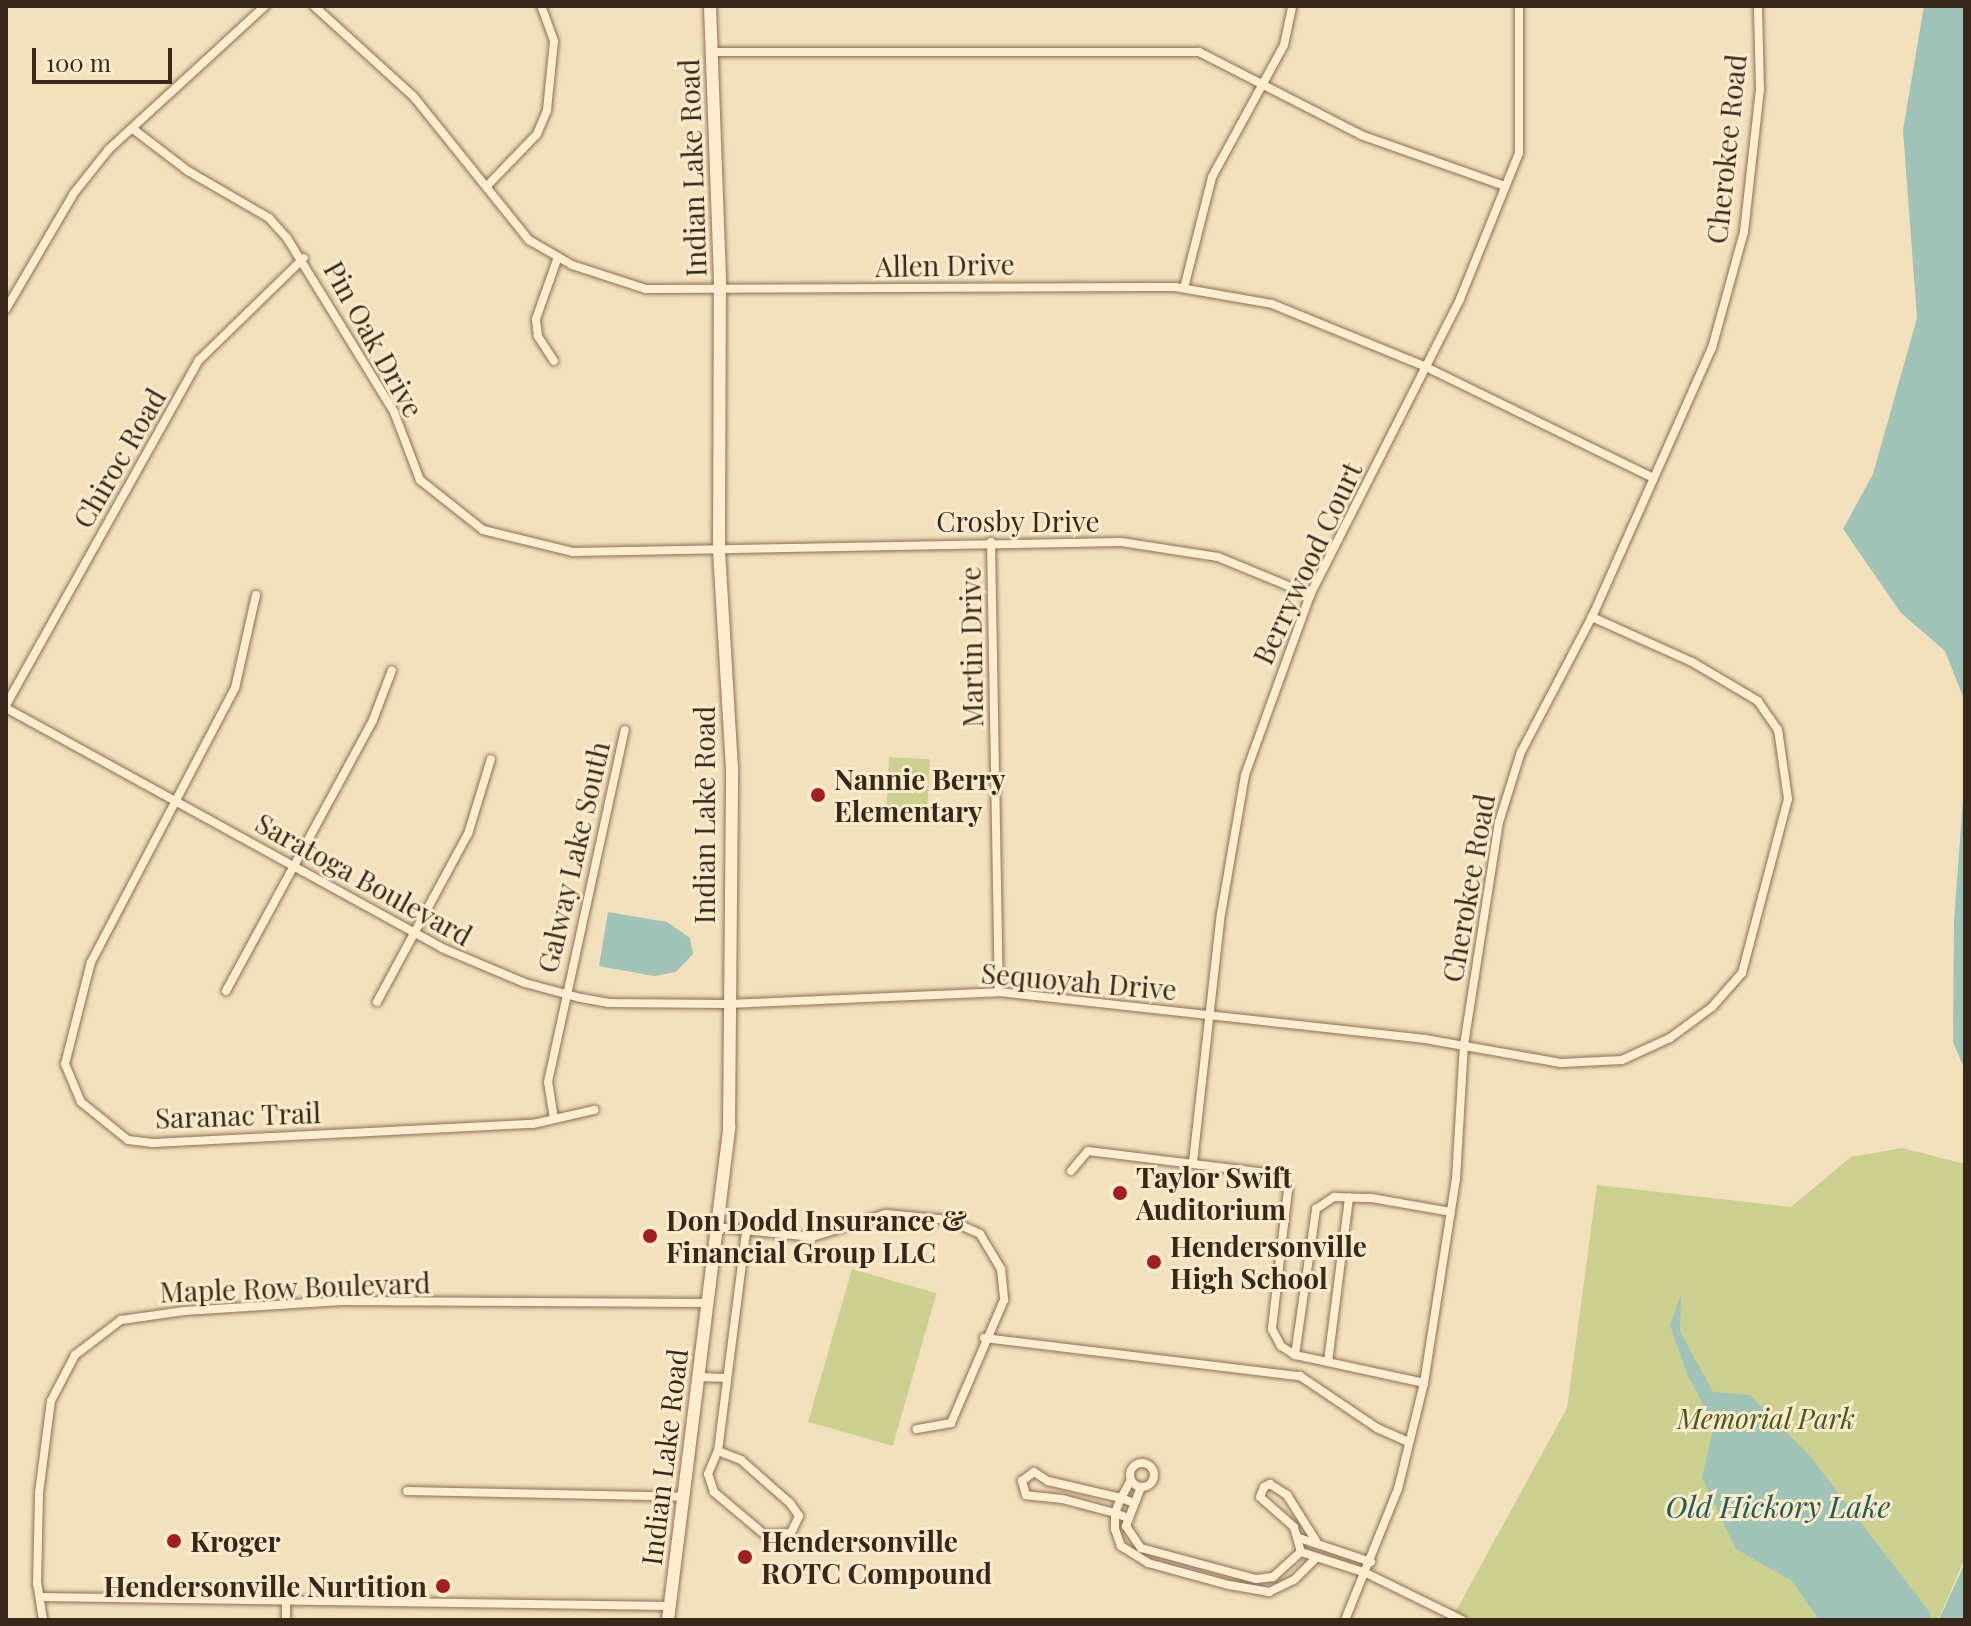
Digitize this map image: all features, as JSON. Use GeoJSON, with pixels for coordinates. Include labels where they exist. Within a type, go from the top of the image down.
{"type":"FeatureCollection","features":[{"type":"Feature","properties":{"kind":"street"},"geometry":{"type":"LineString","coordinates":[[6,309],[74,193],[133,129],[265,6]]}},
{"type":"Feature","properties":{"kind":"street","name":"Allen Drive"},"geometry":{"type":"LineString","coordinates":[[314,6],[414,97],[529,240],[558,257],[646,289],[1184,288],[1272,304],[1426,367],[1652,477]]}},
{"type":"Feature","properties":{"kind":"street"},"geometry":{"type":"LineString","coordinates":[[487,186],[537,134],[547,110],[554,41],[541,6]]}},
{"type":"Feature","properties":{"kind":"street","name":"Indian Lake Road"},"geometry":{"type":"LineString","coordinates":[[668,1620],[729,1127],[732,769],[719,548],[720,289],[710,6]]}},
{"type":"Feature","properties":{"kind":"street"},"geometry":{"type":"LineString","coordinates":[[1184,288],[1212,177],[1284,45],[1292,6]]}},
{"type":"Feature","properties":{"kind":"street","name":"Berrywood Court"},"geometry":{"type":"LineString","coordinates":[[1193,1162],[1221,914],[1245,775],[1310,595],[1426,367],[1519,153],[1519,6]]}},
{"type":"Feature","properties":{"kind":"street","name":"Cherokee Road"},"geometry":{"type":"LineString","coordinates":[[1345,1620],[1371,1562],[1424,1383],[1451,1212],[1464,1045],[1508,788],[1536,719],[1592,617],[1712,348],[1744,232],[1760,90],[1758,6]]}},
{"type":"Feature","properties":{"kind":"street"},"geometry":{"type":"LineString","coordinates":[[711,52],[1199,52],[1264,82],[1361,135],[1505,186]]}},
{"type":"Feature","properties":{"kind":"street","name":"Pin Oak Drive"},"geometry":{"type":"LineString","coordinates":[[133,129],[188,171],[269,218],[304,258],[394,412],[420,480],[483,530],[573,552],[719,548]]}},
{"type":"Feature","properties":{"kind":"street"},"geometry":{"type":"LineString","coordinates":[[554,361],[538,336],[536,319],[558,257]]}},
{"type":"Feature","properties":{"kind":"street","name":"Chiroc Road"},"geometry":{"type":"LineString","coordinates":[[6,706],[199,360],[304,258]]}},
{"type":"Feature","properties":{"kind":"street","name":"Crosby Drive"},"geometry":{"type":"LineString","coordinates":[[719,548],[991,542],[1174,548],[1218,557],[1310,595]]}},
{"type":"Feature","properties":{"kind":"street","name":"Martin Drive"},"geometry":{"type":"LineString","coordinates":[[991,542],[999,992]]}},
{"type":"Feature","properties":{"kind":"street","name":"Saranac Trail"},"geometry":{"type":"LineString","coordinates":[[256,595],[235,688],[172,799],[104,931],[70,1030],[65,1064],[69,1083],[95,1117],[128,1140],[153,1143],[554,1119],[594,1110]]}},
{"type":"Feature","properties":{"kind":"street","name":"Sequoyah Drive"},"geometry":{"type":"LineString","coordinates":[[728,1004],[999,992],[1425,1039],[1561,1063],[1622,1060],[1670,1038],[1712,1007],[1742,973],[1788,799],[1778,730],[1758,701],[1729,681],[1592,617]]}},
{"type":"Feature","properties":{"kind":"street"},"geometry":{"type":"LineString","coordinates":[[226,991],[373,720],[392,670]]}},
{"type":"Feature","properties":{"kind":"street","name":"Saratoga Boulevard"},"geometry":{"type":"LineString","coordinates":[[6,706],[482,968],[565,994],[608,1003],[728,1004]]}},
{"type":"Feature","properties":{"kind":"street","name":"Galway Lake South"},"geometry":{"type":"LineString","coordinates":[[554,1119],[548,1082],[625,730]]}},
{"type":"Feature","properties":{"kind":"street"},"geometry":{"type":"LineString","coordinates":[[377,1002],[468,834],[491,759]]}},
{"type":"Feature","properties":{"kind":"street"},"geometry":{"type":"LineString","coordinates":[[1071,1171],[1088,1151],[1275,1174],[1288,1190],[1272,1329],[1281,1346],[1295,1355],[1424,1383]]}},
{"type":"Feature","properties":{"kind":"street"},"geometry":{"type":"LineString","coordinates":[[1295,1355],[1316,1209],[1334,1197],[1349,1197],[1451,1212]]}},
{"type":"Feature","properties":{"kind":"street"},"geometry":{"type":"LineString","coordinates":[[1328,1362],[1349,1197]]}},
{"type":"Feature","properties":{"kind":"street"},"geometry":{"type":"LineString","coordinates":[[715,1227],[812,1237],[886,1214],[963,1224],[980,1234],[1001,1269],[1004,1300],[984,1338],[951,1423],[917,1429]]}},
{"type":"Feature","properties":{"kind":"street"},"geometry":{"type":"LineString","coordinates":[[718,1451],[741,1460],[790,1503],[799,1516],[791,1533],[765,1535],[714,1492],[708,1474],[718,1451],[746,1231]]}},
{"type":"Feature","properties":{"kind":"street","name":"Maple Row Boulevard"},"geometry":{"type":"LineString","coordinates":[[43,1620],[39,1493],[51,1401],[75,1355],[121,1320],[184,1311],[342,1301],[707,1303]]}},
{"type":"Feature","properties":{"kind":"street"},"geometry":{"type":"LineString","coordinates":[[984,1338],[1300,1376],[1377,1428],[1409,1442]]}},
{"type":"Feature","properties":{"kind":"street"},"geometry":{"type":"LineString","coordinates":[[699,1377],[727,1378]]}},
{"type":"Feature","properties":{"kind":"street"},"geometry":{"type":"LineString","coordinates":[[1316,1541],[1287,1495],[1270,1484],[1264,1487],[1260,1497],[1287,1518],[1299,1538],[1301,1552],[1290,1565],[1262,1578],[1141,1548],[1127,1534],[1128,1518],[1141,1487],[1153,1481],[1150,1467],[1135,1466],[1115,1513],[1121,1546],[1138,1559],[1222,1583],[1264,1591],[1294,1580],[1316,1558]]}},
{"type":"Feature","properties":{"kind":"street"},"geometry":{"type":"LineString","coordinates":[[1128,1518],[1026,1495],[1022,1481],[1034,1472],[1048,1481],[1134,1503]]}},
{"type":"Feature","properties":{"kind":"street"},"geometry":{"type":"LineString","coordinates":[[1131,1480],[1141,1487]]}},
{"type":"Feature","properties":{"kind":"street"},"geometry":{"type":"LineString","coordinates":[[407,1491],[685,1497]]}},
{"type":"Feature","properties":{"kind":"street"},"geometry":{"type":"LineString","coordinates":[[1299,1538],[1316,1541],[1371,1562]]}},
{"type":"Feature","properties":{"kind":"street"},"geometry":{"type":"LineString","coordinates":[[1301,1552],[1366,1573],[1462,1620]]}},
{"type":"Feature","properties":{"kind":"street"},"geometry":{"type":"LineString","coordinates":[[1169,1569],[1171,1557]]}},
{"type":"Feature","properties":{"kind":"street"},"geometry":{"type":"LineString","coordinates":[[1222,1583],[1224,1571]]}},
{"type":"Feature","properties":{"kind":"street"},"geometry":{"type":"LineString","coordinates":[[1262,1578],[1264,1591]]}},
{"type":"Feature","properties":{"kind":"street"},"geometry":{"type":"LineString","coordinates":[[40,1597],[670,1606]]}},
{"type":"Feature","properties":{"kind":"street"},"geometry":{"type":"LineString","coordinates":[[286,1601],[286,1620]]}},
{"type":"Feature","properties":{"kind":"green space"},"geometry":{"type":"Polygon","coordinates":[[[889,757],[930,759],[927,811],[886,809],[889,757]]]}},
{"type":"Feature","properties":{"kind":"green space","name":"Memorial Park"},"geometry":{"type":"Polygon","coordinates":[[[1902,1148],[1965,1164],[1965,1558],[1938,1620],[1451,1620],[1567,1408],[1597,1185],[1791,1207],[1851,1157],[1902,1148]]]}},
{"type":"Feature","properties":{"kind":"green space"},"geometry":{"type":"Polygon","coordinates":[[[852,1269],[937,1293],[893,1446],[808,1422],[852,1269]]]}},
{"type":"Feature","properties":{"kind":"water"},"geometry":{"type":"Polygon","coordinates":[[[1924,6],[1965,6],[1965,702],[1945,651],[1901,613],[1843,529],[1873,474],[1917,318],[1903,130],[1924,6]]]}},
{"type":"Feature","properties":{"kind":"water"},"geometry":{"type":"Polygon","coordinates":[[[1965,772],[1965,1070],[1953,1042],[1954,921],[1965,772]]]}},
{"type":"Feature","properties":{"kind":"water"},"geometry":{"type":"Polygon","coordinates":[[[608,912],[667,922],[690,938],[693,954],[676,972],[654,976],[599,966],[608,912]]]}},
{"type":"Feature","properties":{"kind":"water","name":"Old Hickory Lake"},"geometry":{"type":"Polygon","coordinates":[[[1681,1295],[1680,1331],[1713,1392],[1750,1395],[1810,1456],[1931,1614],[1929,1620],[1819,1620],[1792,1581],[1736,1549],[1702,1478],[1714,1425],[1687,1374],[1670,1325],[1681,1295]]]}},
{"type":"Feature","properties":{"kind":"water"},"geometry":{"type":"Polygon","coordinates":[[[1965,1563],[1965,1620],[1939,1620],[1940,1617],[1965,1563]]]}},
{"type":"Feature","properties":{"kind":"place","name":"Nannie Berry Elementary"},"geometry":{"type":"Point","coordinates":[818,795]}},
{"type":"Feature","properties":{"kind":"place","name":"Taylor Swift Auditorium"},"geometry":{"type":"Point","coordinates":[1120,1193]}},
{"type":"Feature","properties":{"kind":"place","name":"Don Dodd Insurance & Financial Group LLC"},"geometry":{"type":"Point","coordinates":[650,1236]}},
{"type":"Feature","properties":{"kind":"place","name":"Hendersonville High School"},"geometry":{"type":"Point","coordinates":[1154,1262]}},
{"type":"Feature","properties":{"kind":"place","name":"Kroger"},"geometry":{"type":"Point","coordinates":[174,1541]}},
{"type":"Feature","properties":{"kind":"place","name":"Hendersonville ROTC Compound"},"geometry":{"type":"Point","coordinates":[745,1557]}},
{"type":"Feature","properties":{"kind":"place","name":"Hendersonville Nurtition"},"geometry":{"type":"Point","coordinates":[443,1586]}}]}
